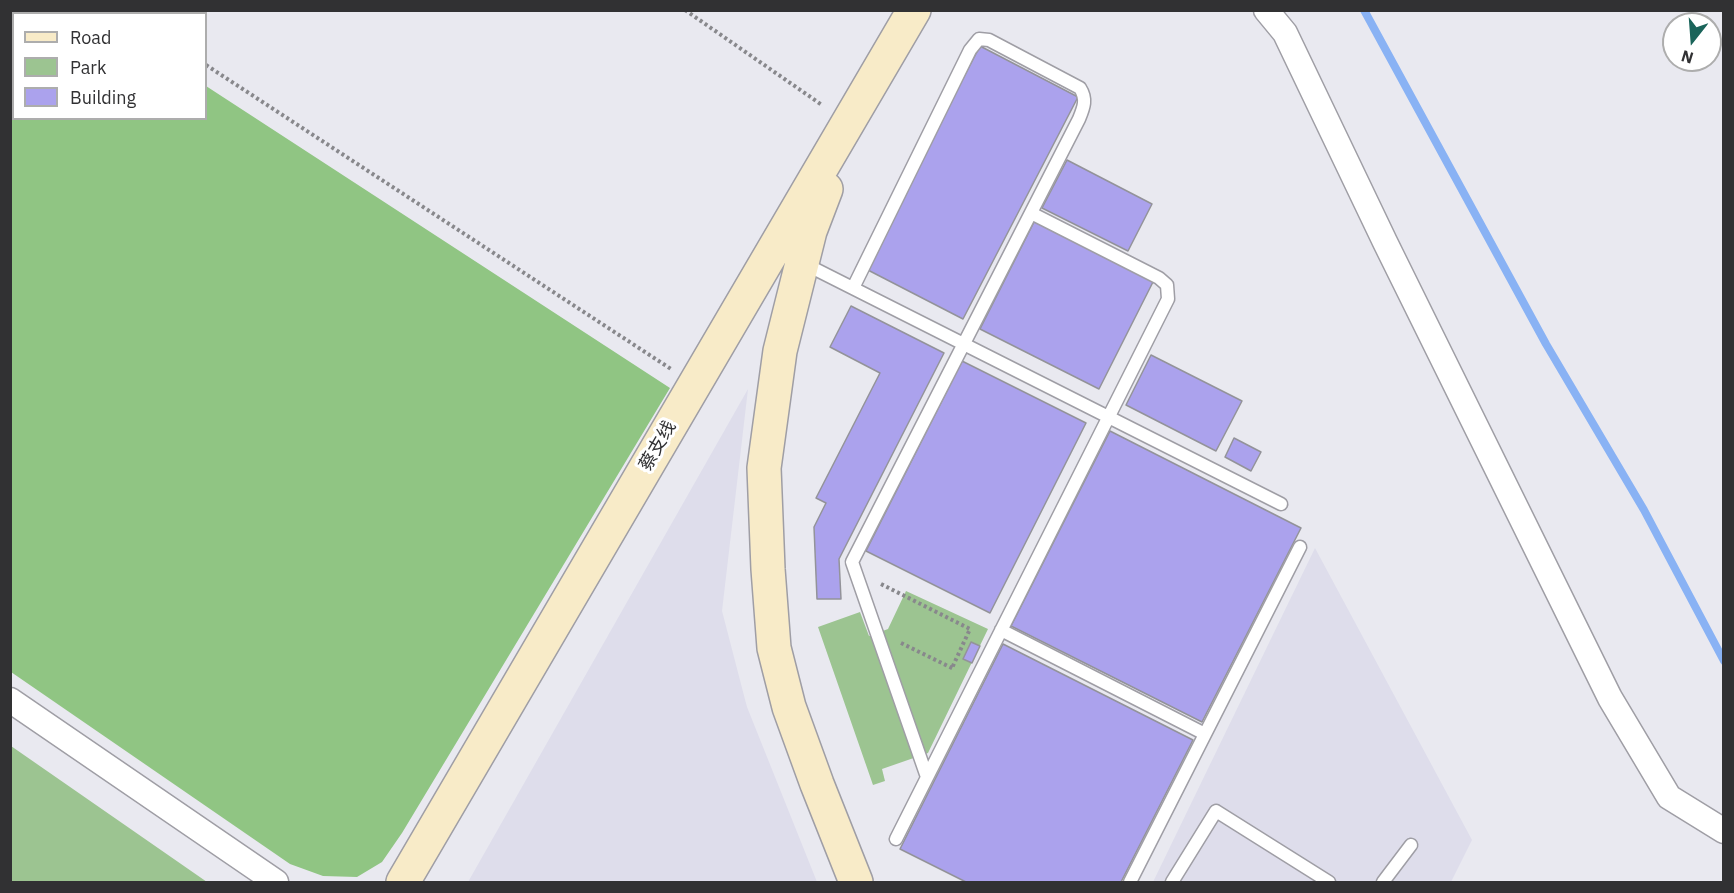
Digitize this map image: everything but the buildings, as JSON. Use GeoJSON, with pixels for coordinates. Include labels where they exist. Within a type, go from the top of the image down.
{"type":"FeatureCollection","features":[{"type":"Feature","properties":{"kind":"street","name":"蔡支线"},"geometry":{"type":"LineString","coordinates":[[403,882],[914,10]]}},
{"type":"Feature","properties":{"kind":"street"},"geometry":{"type":"LineString","coordinates":[[1266,10],[1285,33],[1610,699],[1669,797],[1724,831]]}},
{"type":"Feature","properties":{"kind":"street"},"geometry":{"type":"LineString","coordinates":[[852,115],[810,231],[780,351],[764,468],[774,648],[789,707],[856,882]]}},
{"type":"Feature","properties":{"kind":"street"},"geometry":{"type":"LineString","coordinates":[[10,700],[276,882]]}},
{"type":"Feature","properties":{"kind":"lane"},"geometry":{"type":"LineString","coordinates":[[853,288],[970,50],[979,39],[989,40],[1080,88],[1084,95],[1084,107],[852,562],[927,777]]}},
{"type":"Feature","properties":{"kind":"lane"},"geometry":{"type":"LineString","coordinates":[[896,839],[1168,299],[1167,285],[1159,278],[1031,213]]}},
{"type":"Feature","properties":{"kind":"lane"},"geometry":{"type":"LineString","coordinates":[[802,263],[1281,504]]}},
{"type":"Feature","properties":{"kind":"lane"},"geometry":{"type":"LineString","coordinates":[[1130,882],[1300,546]]}},
{"type":"Feature","properties":{"kind":"lane"},"geometry":{"type":"LineString","coordinates":[[1001,630],[1206,734]]}},
{"type":"Feature","properties":{"kind":"lane"},"geometry":{"type":"LineString","coordinates":[[1172,882],[1216,810],[1329,882]]}},
{"type":"Feature","properties":{"kind":"lane"},"geometry":{"type":"LineString","coordinates":[[1383,882],[1411,845]]}},
{"type":"Feature","properties":{"kind":"path"},"geometry":{"type":"LineString","coordinates":[[685,10],[852,115]]}},
{"type":"Feature","properties":{"kind":"path"},"geometry":{"type":"LineString","coordinates":[[207,66],[694,384]]}},
{"type":"Feature","properties":{"kind":"path"},"geometry":{"type":"LineString","coordinates":[[855,571],[970,629],[952,668]]}},
{"type":"Feature","properties":{"kind":"path"},"geometry":{"type":"LineString","coordinates":[[876,631],[976,679]]}},
{"type":"Feature","properties":{"kind":"shaded area"},"geometry":{"type":"Polygon","coordinates":[[[748,389],[722,611],[747,707],[817,882],[468,882],[748,389]]]}},
{"type":"Feature","properties":{"kind":"shaded area"},"geometry":{"type":"Polygon","coordinates":[[[1315,548],[1472,840],[1451,882],[1153,882],[1315,548]]]}},
{"type":"Feature","properties":{"kind":"green space"},"geometry":{"type":"Polygon","coordinates":[[[11,11],[93,12],[12,12],[12,120],[207,120],[207,87],[670,388],[402,833],[382,862],[357,877],[323,876],[290,864],[11,672],[11,11]]]}},
{"type":"Feature","properties":{"kind":"green space"},"geometry":{"type":"Polygon","coordinates":[[[906,591],[988,629],[928,753],[882,769],[885,781],[873,785],[818,627],[860,612],[869,636],[888,629],[906,591]]]}},
{"type":"Feature","properties":{"kind":"green space"},"geometry":{"type":"Polygon","coordinates":[[[11,746],[207,882],[11,882],[11,746]]]}},
{"type":"Feature","properties":{"kind":"waterway"},"geometry":{"type":"LineString","coordinates":[[1364,10],[1546,344],[1644,510],[1724,661]]}}]}
